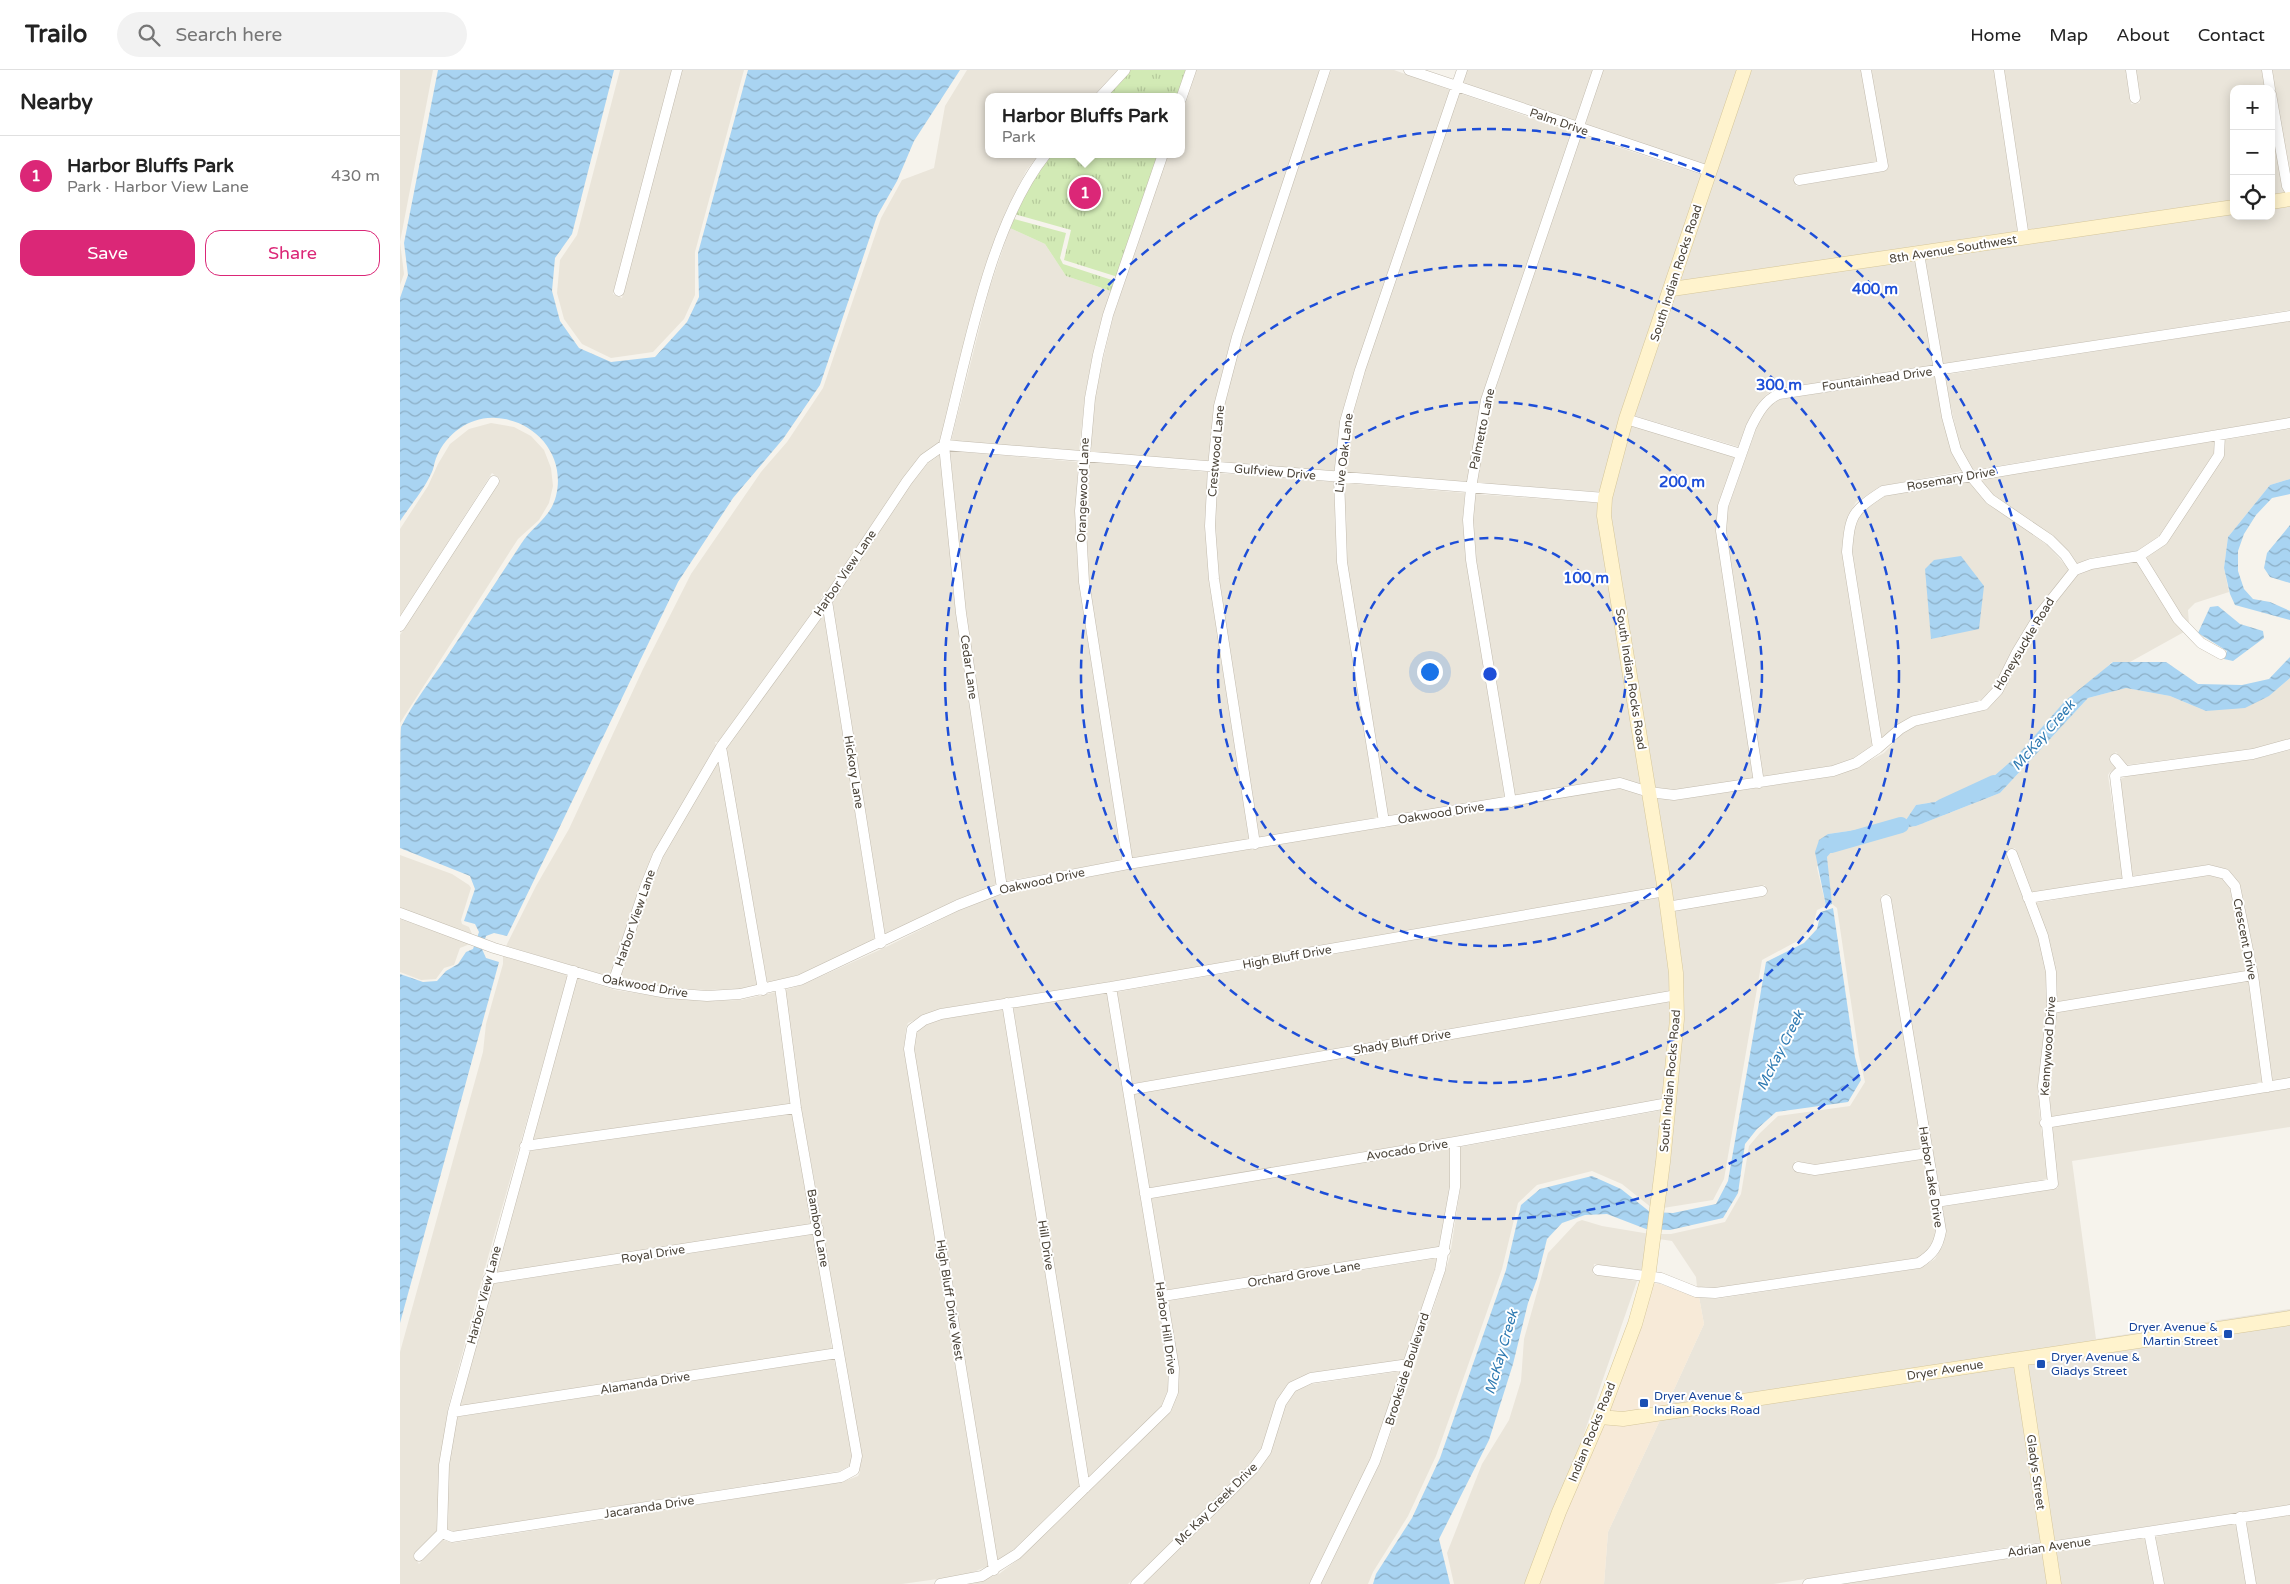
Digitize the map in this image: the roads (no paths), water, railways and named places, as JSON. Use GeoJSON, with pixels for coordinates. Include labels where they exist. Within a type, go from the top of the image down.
{"type":"FeatureCollection","features":[{"type":"Feature","properties":{"kind":"street"},"geometry":{"type":"LineString","coordinates":[[619,291],[677,70]]}},
{"type":"Feature","properties":{"kind":"street"},"geometry":{"type":"LineString","coordinates":[[1104,93],[1125,70]]}},
{"type":"Feature","properties":{"kind":"street"},"geometry":{"type":"LineString","coordinates":[[1183,93],[1191,70]]}},
{"type":"Feature","properties":{"kind":"street","name":"Crestwood Lane"},"geometry":{"type":"LineString","coordinates":[[1255,844],[1214,579],[1210,526],[1213,467],[1219,406],[1237,337],[1325,70]]}},
{"type":"Feature","properties":{"kind":"street","name":"Palm Drive"},"geometry":{"type":"LineString","coordinates":[[1409,70],[1578,129],[1709,171]]}},
{"type":"Feature","properties":{"kind":"street","name":"Live Oak Lane"},"geometry":{"type":"LineString","coordinates":[[1384,822],[1342,562],[1339,477],[1346,422],[1360,370],[1462,70]]}},
{"type":"Feature","properties":{"kind":"street","name":"Palmetto Lane"},"geometry":{"type":"LineString","coordinates":[[1511,802],[1472,560],[1468,520],[1471,488],[1486,400],[1598,70]]}},
{"type":"Feature","properties":{"kind":"street","name":"South Indian Rocks Road"},"geometry":{"type":"LineString","coordinates":[[1648,1278],[1656,1231],[1677,1019],[1676,973],[1665,891],[1604,516],[1605,498],[1626,419],[1672,289],[1709,171],[1744,70]]}},
{"type":"Feature","properties":{"kind":"street"},"geometry":{"type":"LineString","coordinates":[[1800,180],[1883,166],[1866,70]]}},
{"type":"Feature","properties":{"kind":"street"},"geometry":{"type":"LineString","coordinates":[[1999,70],[2024,238]]}},
{"type":"Feature","properties":{"kind":"street"},"geometry":{"type":"LineString","coordinates":[[2131,70],[2135,98]]}},
{"type":"Feature","properties":{"kind":"street"},"geometry":{"type":"LineString","coordinates":[[2267,70],[2269,85]]}},
{"type":"Feature","properties":{"kind":"street"},"geometry":{"type":"LineString","coordinates":[[2275,117],[2287,186],[2290,191]]}},
{"type":"Feature","properties":{"kind":"street"},"geometry":{"type":"LineString","coordinates":[[944,446],[985,288],[1010,213],[1030,174],[1043,158]]}},
{"type":"Feature","properties":{"kind":"street","name":"Orangewood Lane"},"geometry":{"type":"LineString","coordinates":[[1128,864],[1084,582],[1080,511],[1083,457],[1090,398],[1108,315],[1162,158]]}},
{"type":"Feature","properties":{"kind":"street"},"geometry":{"type":"LineString","coordinates":[[2275,201],[2290,199]]}},
{"type":"Feature","properties":{"kind":"street","name":"8th Avenue Southwest"},"geometry":{"type":"LineString","coordinates":[[1672,289],[2230,208]]}},
{"type":"Feature","properties":{"kind":"street"},"geometry":{"type":"LineString","coordinates":[[1919,254],[1947,417],[1956,450],[1970,475],[1990,499],[2050,540],[2065,555],[2075,570],[2091,564],[2139,556],[2163,540],[2219,455],[2220,435]]}},
{"type":"Feature","properties":{"kind":"street","name":"Fountainhead Drive"},"geometry":{"type":"LineString","coordinates":[[1759,783],[1720,531],[1723,506],[1741,454],[1756,416],[1770,398],[2290,316]]}},
{"type":"Feature","properties":{"kind":"street"},"geometry":{"type":"LineString","coordinates":[[1626,419],[1741,454]]}},
{"type":"Feature","properties":{"kind":"street","name":"Rosemary Drive"},"geometry":{"type":"LineString","coordinates":[[1878,748],[1847,552],[1849,531],[1859,506],[1882,491],[2290,423]]}},
{"type":"Feature","properties":{"kind":"street","name":"Gulfview Drive"},"geometry":{"type":"LineString","coordinates":[[944,446],[1605,498]]}},
{"type":"Feature","properties":{"kind":"street","name":"Harbor View Lane"},"geometry":{"type":"LineString","coordinates":[[613,983],[645,886],[658,855],[721,746],[827,601],[907,481],[924,459],[944,446]]}},
{"type":"Feature","properties":{"kind":"street","name":"Cedar Lane"},"geometry":{"type":"LineString","coordinates":[[944,446],[961,613],[1002,888]]}},
{"type":"Feature","properties":{"kind":"street"},"geometry":{"type":"LineString","coordinates":[[400,626],[494,480]]}},
{"type":"Feature","properties":{"kind":"street"},"geometry":{"type":"LineString","coordinates":[[2139,556],[2178,619],[2201,643],[2221,654]]}},
{"type":"Feature","properties":{"kind":"street","name":"Honeysuckle Road"},"geometry":{"type":"LineString","coordinates":[[1649,792],[1674,795],[1833,771],[1856,762],[1878,748],[1900,729],[1914,721],[1984,705],[1998,690],[2017,652],[2040,614],[2075,570]]}},
{"type":"Feature","properties":{"kind":"street","name":"Hickory Lane"},"geometry":{"type":"LineString","coordinates":[[827,601],[880,943]]}},
{"type":"Feature","properties":{"kind":"street"},"geometry":{"type":"LineString","coordinates":[[2128,882],[2115,776],[2125,771],[2253,754],[2290,744]]}},
{"type":"Feature","properties":{"kind":"street"},"geometry":{"type":"LineString","coordinates":[[721,746],[763,990]]}},
{"type":"Feature","properties":{"kind":"street"},"geometry":{"type":"LineString","coordinates":[[2115,759],[2125,771]]}},
{"type":"Feature","properties":{"kind":"street","name":"Oakwood Drive"},"geometry":{"type":"LineString","coordinates":[[400,913],[494,948],[613,983],[667,993],[706,996],[740,994],[800,980],[958,905],[1002,888],[1128,864],[1620,783],[1649,792]]}},
{"type":"Feature","properties":{"kind":"street","name":"Kennywood Drive"},"geometry":{"type":"LineString","coordinates":[[1936,1202],[2053,1184],[2045,1123],[2043,1086],[2052,1008],[2050,972],[2044,936],[2012,854]]}},
{"type":"Feature","properties":{"kind":"street","name":"Crescent Drive"},"geometry":{"type":"LineString","coordinates":[[2028,898],[2209,870],[2225,874],[2235,886],[2253,975],[2268,1087]]}},
{"type":"Feature","properties":{"kind":"street","name":"High Bluff Drive"},"geometry":{"type":"LineString","coordinates":[[912,1029],[924,1020],[941,1014],[1111,987],[1665,891]]}},
{"type":"Feature","properties":{"kind":"street"},"geometry":{"type":"LineString","coordinates":[[1667,907],[1762,891]]}},
{"type":"Feature","properties":{"kind":"street","name":"Harbor Lake Drive"},"geometry":{"type":"LineString","coordinates":[[1648,1278],[1661,1278],[1696,1292],[1715,1293],[1919,1263],[1931,1255],[1939,1244],[1941,1231],[1886,900]]}},
{"type":"Feature","properties":{"kind":"street","name":"Harbor View Lane"},"geometry":{"type":"LineString","coordinates":[[442,1533],[444,1465],[453,1412],[574,971]]}},
{"type":"Feature","properties":{"kind":"street"},"geometry":{"type":"LineString","coordinates":[[2052,1008],[2253,975]]}},
{"type":"Feature","properties":{"kind":"street","name":"Bamboo Lane"},"geometry":{"type":"LineString","coordinates":[[780,986],[796,1108],[857,1456],[854,1470]]}},
{"type":"Feature","properties":{"kind":"street","name":"Harbor Hill Drive"},"geometry":{"type":"LineString","coordinates":[[940,1584],[967,1580],[994,1570],[1017,1554],[1166,1409],[1173,1392],[1174,1368],[1163,1296],[1111,987]]}},
{"type":"Feature","properties":{"kind":"street","name":"Shady Bluff Drive"},"geometry":{"type":"LineString","coordinates":[[1128,1090],[1676,995]]}},
{"type":"Feature","properties":{"kind":"street","name":"Hill Drive"},"geometry":{"type":"LineString","coordinates":[[1008,1003],[1085,1488]]}},
{"type":"Feature","properties":{"kind":"street","name":"High Bluff Drive West"},"geometry":{"type":"LineString","coordinates":[[912,1029],[909,1049],[994,1570]]}},
{"type":"Feature","properties":{"kind":"street"},"geometry":{"type":"LineString","coordinates":[[2045,1123],[2290,1083]]}},
{"type":"Feature","properties":{"kind":"street","name":"Avocado Drive"},"geometry":{"type":"LineString","coordinates":[[1145,1194],[1455,1142],[1668,1103]]}},
{"type":"Feature","properties":{"kind":"street"},"geometry":{"type":"LineString","coordinates":[[525,1146],[796,1108]]}},
{"type":"Feature","properties":{"kind":"street","name":"Brookside Boulevard"},"geometry":{"type":"LineString","coordinates":[[1315,1584],[1376,1461],[1445,1251],[1455,1187],[1455,1142]]}},
{"type":"Feature","properties":{"kind":"street"},"geometry":{"type":"LineString","coordinates":[[1798,1167],[1815,1170],[1928,1154]]}},
{"type":"Feature","properties":{"kind":"street","name":"Royal Drive"},"geometry":{"type":"LineString","coordinates":[[488,1279],[818,1228]]}},
{"type":"Feature","properties":{"kind":"street","name":"Orchard Grove Lane"},"geometry":{"type":"LineString","coordinates":[[1163,1296],[1445,1251]]}},
{"type":"Feature","properties":{"kind":"street"},"geometry":{"type":"LineString","coordinates":[[1598,1270],[1648,1278]]}},
{"type":"Feature","properties":{"kind":"street","name":"Indian Rocks Road"},"geometry":{"type":"LineString","coordinates":[[1532,1584],[1635,1324],[1648,1278]]}},
{"type":"Feature","properties":{"kind":"street","name":"Dryer Avenue"},"geometry":{"type":"LineString","coordinates":[[1600,1416],[1623,1418],[2290,1318]]}},
{"type":"Feature","properties":{"kind":"street","name":"Alamanda Drive"},"geometry":{"type":"LineString","coordinates":[[453,1412],[838,1353]]}},
{"type":"Feature","properties":{"kind":"street","name":"Gladys Street"},"geometry":{"type":"LineString","coordinates":[[2020,1359],[2054,1584]]}},
{"type":"Feature","properties":{"kind":"street","name":"Mc Kay Creek Drive"},"geometry":{"type":"LineString","coordinates":[[1136,1584],[1253,1469],[1266,1451],[1281,1403],[1292,1387],[1311,1378],[1409,1364]]}},
{"type":"Feature","properties":{"kind":"street","name":"Jacaranda Drive"},"geometry":{"type":"LineString","coordinates":[[442,1533],[452,1537],[472,1534],[841,1477],[854,1470]]}},
{"type":"Feature","properties":{"kind":"street","name":"Adrian Avenue"},"geometry":{"type":"LineString","coordinates":[[1808,1584],[2290,1510]]}},
{"type":"Feature","properties":{"kind":"street"},"geometry":{"type":"LineString","coordinates":[[2240,1518],[2251,1584]]}},
{"type":"Feature","properties":{"kind":"street"},"geometry":{"type":"LineString","coordinates":[[2149,1532],[2159,1584]]}},
{"type":"Feature","properties":{"kind":"street"},"geometry":{"type":"LineString","coordinates":[[419,1556],[442,1533]]}},
{"type":"Feature","properties":{"kind":"water"},"geometry":{"type":"Polygon","coordinates":[[[438,70],[614,70],[572,234],[555,258],[552,291],[560,321],[579,348],[611,362],[655,357],[687,322],[699,297],[698,253],[748,70],[960,70],[914,141],[897,181],[877,216],[820,385],[783,439],[733,498],[678,582],[507,936],[494,933],[486,936],[482,949],[486,958],[499,962],[400,1323],[400,974],[423,982],[437,981],[446,971],[458,964],[466,952],[473,949],[479,932],[475,924],[464,921],[475,889],[470,876],[400,848],[401,727],[525,538],[550,511],[556,496],[558,481],[552,454],[535,433],[524,425],[510,420],[487,418],[478,420],[453,433],[447,440],[437,456],[428,480],[400,521],[400,298],[408,275],[404,243],[438,70]]]}},
{"type":"Feature","properties":{"kind":"water"},"geometry":{"type":"Polygon","coordinates":[[[2290,479],[2290,494],[2272,498],[2256,515],[2244,534],[2238,551],[2238,571],[2244,589],[2253,599],[2270,602],[2290,611],[2290,620],[2235,605],[2230,594],[2224,568],[2228,537],[2270,485],[2290,479]]]}},
{"type":"Feature","properties":{"kind":"water"},"geometry":{"type":"Polygon","coordinates":[[[2290,525],[2290,583],[2270,577],[2264,568],[2267,553],[2290,525]]]}},
{"type":"Feature","properties":{"kind":"water"},"geometry":{"type":"Polygon","coordinates":[[[1961,556],[1984,586],[1979,629],[1931,639],[1925,569],[1934,560],[1961,556]]]}},
{"type":"Feature","properties":{"kind":"water"},"geometry":{"type":"Polygon","coordinates":[[[2218,606],[2240,624],[2263,631],[2264,638],[2233,661],[2224,659],[2227,651],[2198,633],[2210,607],[2218,606]]]}},
{"type":"Feature","properties":{"kind":"water"},"geometry":{"type":"Polygon","coordinates":[[[2290,657],[2290,678],[2269,696],[2245,708],[2206,711],[2170,696],[2126,688],[2088,698],[2000,793],[1916,826],[1866,833],[1838,844],[1827,857],[1832,904],[1826,906],[1815,852],[1819,840],[1828,834],[1904,823],[1916,805],[1971,796],[2017,756],[2065,701],[2113,662],[2166,662],[2198,684],[2242,685],[2269,679],[2290,657]]]}},
{"type":"Feature","properties":{"kind":"water"},"geometry":{"type":"Polygon","coordinates":[[[1833,908],[1855,1057],[1861,1080],[1848,1102],[1776,1112],[1757,1129],[1745,1144],[1738,1193],[1723,1218],[1670,1230],[1646,1229],[1607,1214],[1585,1215],[1562,1223],[1547,1239],[1537,1279],[1528,1303],[1513,1364],[1489,1440],[1439,1539],[1450,1584],[1373,1584],[1376,1574],[1412,1518],[1440,1458],[1506,1270],[1521,1205],[1540,1189],[1592,1176],[1621,1189],[1650,1212],[1673,1213],[1716,1204],[1728,1181],[1766,962],[1804,943],[1817,929],[1821,912],[1833,908]]]}},
{"type":"Feature","properties":{"kind":"waterway","name":"McKay Creek"},"geometry":{"type":"LineString","coordinates":[[1942,807],[1994,783]]}},
{"type":"Feature","properties":{"kind":"waterway","name":"McKay Creek"},"geometry":{"type":"LineString","coordinates":[[1831,845],[1901,825]]}},
{"type":"Feature","properties":{"kind":"place","name":"Harbor Bluffs Park"},"geometry":{"type":"Point","coordinates":[1085,193]}},
{"type":"Feature","properties":{"kind":"place","name":"Dryer Avenue & Martin Street"},"geometry":{"type":"Point","coordinates":[2228,1334]}},
{"type":"Feature","properties":{"kind":"place","name":"Dryer Avenue & Gladys Street"},"geometry":{"type":"Point","coordinates":[2041,1364]}},
{"type":"Feature","properties":{"kind":"place","name":"Dryer Avenue & Indian Rocks Road"},"geometry":{"type":"Point","coordinates":[1644,1403]}}]}
